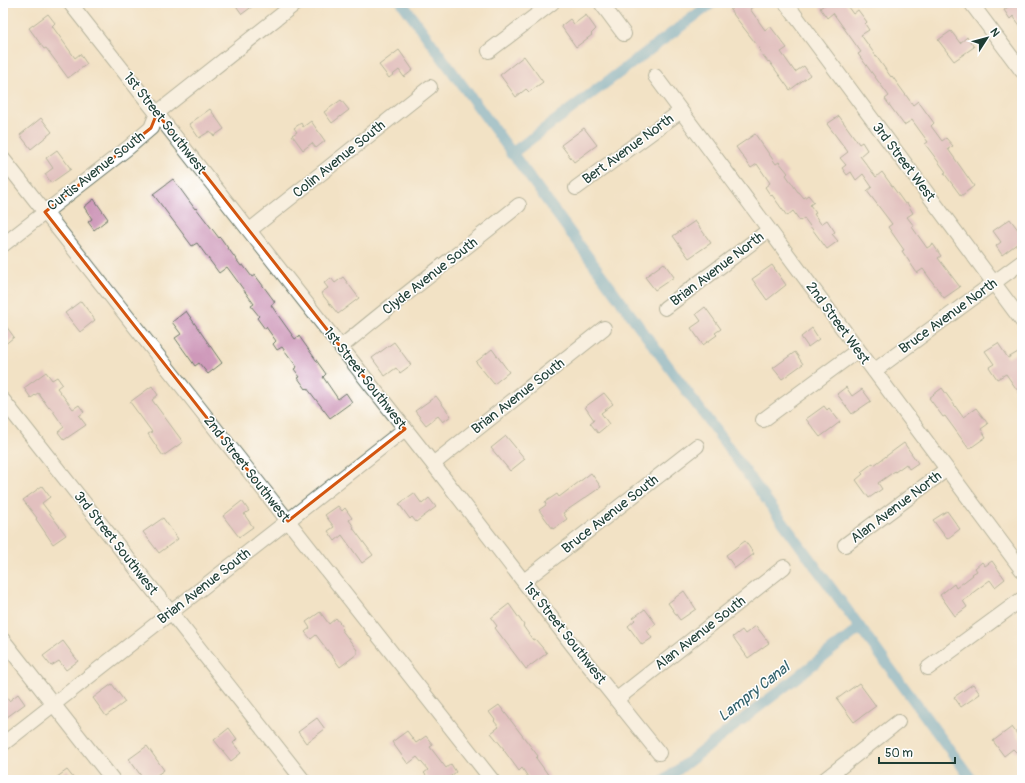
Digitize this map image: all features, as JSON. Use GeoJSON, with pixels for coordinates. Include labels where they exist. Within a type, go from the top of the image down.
{"type":"FeatureCollection","features":[{"type":"Feature","properties":{"kind":"street","name":"1st Street Southwest"},"geometry":{"type":"LineString","coordinates":[[70,3],[660,753]]}},
{"type":"Feature","properties":{"kind":"street","name":"Curtis Avenue South"},"geometry":{"type":"LineString","coordinates":[[3,245],[129,147],[151,128],[157,113],[296,3]]}},
{"type":"Feature","properties":{"kind":"street"},"geometry":{"type":"LineString","coordinates":[[489,51],[552,3]]}},
{"type":"Feature","properties":{"kind":"street"},"geometry":{"type":"LineString","coordinates":[[601,3],[624,34]]}},
{"type":"Feature","properties":{"kind":"street","name":"3rd Street West"},"geometry":{"type":"LineString","coordinates":[[786,3],[1022,320]]}},
{"type":"Feature","properties":{"kind":"street"},"geometry":{"type":"LineString","coordinates":[[971,3],[1022,71]]}},
{"type":"Feature","properties":{"kind":"street","name":"2nd Street West"},"geometry":{"type":"LineString","coordinates":[[655,76],[1022,570]]}},
{"type":"Feature","properties":{"kind":"street","name":"Colin Avenue South"},"geometry":{"type":"LineString","coordinates":[[250,230],[430,87]]}},
{"type":"Feature","properties":{"kind":"street","name":"Bert Avenue North"},"geometry":{"type":"LineString","coordinates":[[576,188],[680,111]]}},
{"type":"Feature","properties":{"kind":"street","name":"2nd Street Southwest"},"geometry":{"type":"LineString","coordinates":[[3,159],[492,780]]}},
{"type":"Feature","properties":{"kind":"street","name":"Clyde Avenue South"},"geometry":{"type":"LineString","coordinates":[[341,347],[519,205]]}},
{"type":"Feature","properties":{"kind":"street","name":"Brian Avenue North"},"geometry":{"type":"LineString","coordinates":[[665,308],[769,230]]}},
{"type":"Feature","properties":{"kind":"street","name":"Bruce Avenue North"},"geometry":{"type":"LineString","coordinates":[[874,371],[1022,262]]}},
{"type":"Feature","properties":{"kind":"street","name":"Brian Avenue South"},"geometry":{"type":"LineString","coordinates":[[433,464],[604,328]]}},
{"type":"Feature","properties":{"kind":"street"},"geometry":{"type":"LineString","coordinates":[[763,420],[858,350]]}},
{"type":"Feature","properties":{"kind":"street","name":"3rd Street Southwest"},"geometry":{"type":"LineString","coordinates":[[3,400],[303,780]]}},
{"type":"Feature","properties":{"kind":"street","name":"Brian Avenue South"},"geometry":{"type":"LineString","coordinates":[[3,744],[405,429]]}},
{"type":"Feature","properties":{"kind":"street","name":"Bruce Avenue South"},"geometry":{"type":"LineString","coordinates":[[524,581],[697,446]]}},
{"type":"Feature","properties":{"kind":"street","name":"Alan Avenue North"},"geometry":{"type":"LineString","coordinates":[[845,545],[947,469]]}},
{"type":"Feature","properties":{"kind":"street","name":"Alan Avenue South"},"geometry":{"type":"LineString","coordinates":[[617,699],[784,567]]}},
{"type":"Feature","properties":{"kind":"street"},"geometry":{"type":"LineString","coordinates":[[928,668],[1022,598]]}},
{"type":"Feature","properties":{"kind":"street"},"geometry":{"type":"LineString","coordinates":[[3,640],[113,780]]}},
{"type":"Feature","properties":{"kind":"street"},"geometry":{"type":"LineString","coordinates":[[824,780],[898,722]]}},
{"type":"Feature","properties":{"kind":"highlighted area"},"geometry":{"type":"Polygon","coordinates":[[[157,113],[405,429],[288,521],[45,212],[151,128],[157,113]]]}},
{"type":"Feature","properties":{"kind":"building"},"geometry":{"type":"Polygon","coordinates":[[[234,3],[257,3],[242,14],[234,3]]]}},
{"type":"Feature","properties":{"kind":"building"},"geometry":{"type":"Polygon","coordinates":[[[740,3],[758,3],[750,9],[765,30],[770,26],[787,48],[781,52],[795,72],[804,66],[810,75],[790,90],[730,10],[740,3]]]}},
{"type":"Feature","properties":{"kind":"building"},"geometry":{"type":"Polygon","coordinates":[[[827,3],[845,3],[853,14],[858,10],[867,22],[865,24],[869,30],[861,35],[913,105],[918,101],[934,123],[931,126],[942,141],[946,138],[953,146],[948,149],[974,186],[961,196],[944,173],[946,172],[925,144],[928,142],[912,120],[904,125],[885,99],[889,96],[858,54],[861,52],[833,13],[827,18],[820,8],[827,3]]]}},
{"type":"Feature","properties":{"kind":"building"},"geometry":{"type":"Polygon","coordinates":[[[1005,3],[1022,3],[1022,28],[1013,16],[1010,19],[1004,10],[1008,7],[1005,3]]]}},
{"type":"Feature","properties":{"kind":"building"},"geometry":{"type":"Polygon","coordinates":[[[48,14],[55,23],[52,26],[75,58],[80,54],[87,64],[68,78],[29,28],[48,14]]]}},
{"type":"Feature","properties":{"kind":"building"},"geometry":{"type":"Polygon","coordinates":[[[586,15],[596,29],[591,34],[592,35],[576,47],[561,26],[570,19],[574,24],[586,15]]]}},
{"type":"Feature","properties":{"kind":"building"},"geometry":{"type":"Polygon","coordinates":[[[951,31],[960,43],[967,37],[974,47],[954,61],[938,40],[951,31]]]}},
{"type":"Feature","properties":{"kind":"building"},"geometry":{"type":"Polygon","coordinates":[[[399,50],[413,70],[404,77],[399,70],[389,78],[379,65],[399,50]]]}},
{"type":"Feature","properties":{"kind":"building"},"geometry":{"type":"Polygon","coordinates":[[[524,56],[543,82],[529,92],[526,89],[516,97],[500,75],[524,56]]]}},
{"type":"Feature","properties":{"kind":"building"},"geometry":{"type":"Polygon","coordinates":[[[341,100],[349,110],[332,123],[324,112],[341,100]]]}},
{"type":"Feature","properties":{"kind":"building"},"geometry":{"type":"Polygon","coordinates":[[[210,109],[224,129],[214,136],[210,131],[199,138],[189,124],[210,109]]]}},
{"type":"Feature","properties":{"kind":"building"},"geometry":{"type":"Polygon","coordinates":[[[839,116],[859,144],[862,142],[867,150],[860,156],[876,177],[882,172],[905,204],[907,203],[913,213],[907,217],[914,226],[912,227],[927,248],[933,244],[941,256],[938,258],[960,287],[944,298],[923,269],[917,273],[902,251],[904,250],[888,227],[892,224],[867,191],[872,187],[863,174],[856,180],[851,172],[847,175],[842,168],[846,165],[840,158],[848,152],[827,124],[839,116]]]}},
{"type":"Feature","properties":{"kind":"building"},"geometry":{"type":"Polygon","coordinates":[[[41,118],[52,132],[31,149],[20,135],[41,118]]]}},
{"type":"Feature","properties":{"kind":"building"},"geometry":{"type":"Polygon","coordinates":[[[311,121],[325,141],[316,148],[312,143],[303,150],[292,135],[297,132],[294,128],[301,123],[303,127],[311,121]]]}},
{"type":"Feature","properties":{"kind":"building"},"geometry":{"type":"Polygon","coordinates":[[[584,128],[597,145],[574,162],[561,145],[584,128]]]}},
{"type":"Feature","properties":{"kind":"building"},"geometry":{"type":"Polygon","coordinates":[[[755,134],[776,164],[779,162],[788,173],[786,175],[798,192],[804,198],[808,195],[814,202],[810,205],[821,224],[827,220],[835,232],[832,234],[838,241],[827,249],[804,218],[800,221],[793,211],[787,216],[765,187],[770,183],[757,164],[751,168],[736,147],[755,134]]]}},
{"type":"Feature","properties":{"kind":"building"},"geometry":{"type":"Polygon","coordinates":[[[57,150],[71,169],[51,183],[45,174],[53,168],[46,158],[57,150]]]}},
{"type":"Feature","properties":{"kind":"building"},"geometry":{"type":"Polygon","coordinates":[[[173,179],[195,209],[196,208],[219,238],[220,237],[241,266],[243,265],[252,277],[255,275],[275,302],[271,305],[295,339],[299,336],[326,374],[323,377],[338,399],[346,393],[352,402],[330,418],[298,378],[300,377],[294,369],[297,367],[282,347],[277,350],[273,344],[276,341],[266,327],[265,329],[257,318],[259,316],[251,306],[254,304],[227,267],[219,273],[197,243],[192,246],[153,194],[173,179]]]}},
{"type":"Feature","properties":{"kind":"building"},"geometry":{"type":"Polygon","coordinates":[[[94,199],[108,219],[94,230],[88,222],[92,219],[84,207],[94,199]]]}},
{"type":"Feature","properties":{"kind":"building"},"geometry":{"type":"Polygon","coordinates":[[[1010,219],[1022,235],[1022,240],[1002,255],[996,246],[1001,242],[993,231],[1010,219]]]}},
{"type":"Feature","properties":{"kind":"building"},"geometry":{"type":"Polygon","coordinates":[[[695,221],[711,243],[689,258],[673,236],[695,221]]]}},
{"type":"Feature","properties":{"kind":"building"},"geometry":{"type":"Polygon","coordinates":[[[664,263],[674,277],[655,290],[645,277],[664,263]]]}},
{"type":"Feature","properties":{"kind":"building"},"geometry":{"type":"Polygon","coordinates":[[[772,265],[786,285],[767,300],[752,279],[772,265]]]}},
{"type":"Feature","properties":{"kind":"building"},"geometry":{"type":"Polygon","coordinates":[[[343,277],[359,298],[338,314],[321,293],[328,288],[324,283],[331,278],[335,283],[343,277]]]}},
{"type":"Feature","properties":{"kind":"building"},"geometry":{"type":"Polygon","coordinates":[[[81,301],[95,320],[80,332],[65,313],[81,301]]]}},
{"type":"Feature","properties":{"kind":"building"},"geometry":{"type":"Polygon","coordinates":[[[705,307],[721,329],[715,333],[717,335],[703,345],[691,328],[701,321],[696,314],[705,307]]]}},
{"type":"Feature","properties":{"kind":"building"},"geometry":{"type":"Polygon","coordinates":[[[186,311],[222,363],[208,374],[199,363],[195,366],[175,338],[181,334],[172,322],[186,311]]]}},
{"type":"Feature","properties":{"kind":"building"},"geometry":{"type":"Polygon","coordinates":[[[3,322],[14,337],[3,346],[3,322]]]}},
{"type":"Feature","properties":{"kind":"building"},"geometry":{"type":"Polygon","coordinates":[[[812,328],[819,339],[808,347],[801,337],[812,328]]]}},
{"type":"Feature","properties":{"kind":"building"},"geometry":{"type":"Polygon","coordinates":[[[394,342],[411,365],[400,373],[396,368],[385,376],[372,358],[394,342]]]}},
{"type":"Feature","properties":{"kind":"building"},"geometry":{"type":"Polygon","coordinates":[[[998,343],[1008,358],[1018,352],[1022,359],[1022,397],[1006,374],[997,379],[989,367],[994,364],[985,351],[998,343]]]}},
{"type":"Feature","properties":{"kind":"building"},"geometry":{"type":"Polygon","coordinates":[[[492,349],[509,372],[494,384],[476,362],[492,349]]]}},
{"type":"Feature","properties":{"kind":"building"},"geometry":{"type":"Polygon","coordinates":[[[795,352],[803,364],[782,379],[773,368],[795,352]]]}},
{"type":"Feature","properties":{"kind":"building"},"geometry":{"type":"Polygon","coordinates":[[[46,372],[52,380],[57,377],[62,384],[57,388],[73,409],[79,405],[84,412],[79,416],[86,425],[64,440],[58,432],[64,427],[50,407],[49,408],[38,393],[31,398],[24,388],[46,372]]]}},
{"type":"Feature","properties":{"kind":"building"},"geometry":{"type":"Polygon","coordinates":[[[152,386],[158,395],[152,400],[183,442],[163,456],[148,434],[152,432],[130,402],[152,386]]]}},
{"type":"Feature","properties":{"kind":"building"},"geometry":{"type":"Polygon","coordinates":[[[846,387],[852,396],[862,389],[871,401],[852,414],[837,394],[846,387]]]}},
{"type":"Feature","properties":{"kind":"building"},"geometry":{"type":"Polygon","coordinates":[[[942,388],[963,417],[976,408],[988,424],[981,429],[986,437],[969,449],[945,416],[943,417],[929,398],[942,388]]]}},
{"type":"Feature","properties":{"kind":"building"},"geometry":{"type":"Polygon","coordinates":[[[604,393],[613,404],[601,413],[609,424],[598,433],[590,423],[594,420],[585,407],[604,393]]]}},
{"type":"Feature","properties":{"kind":"building"},"geometry":{"type":"Polygon","coordinates":[[[436,396],[451,416],[443,422],[438,416],[426,425],[415,411],[436,396]]]}},
{"type":"Feature","properties":{"kind":"building"},"geometry":{"type":"Polygon","coordinates":[[[824,406],[827,410],[829,408],[840,422],[820,437],[806,419],[824,406]]]}},
{"type":"Feature","properties":{"kind":"building"},"geometry":{"type":"Polygon","coordinates":[[[506,436],[525,459],[510,471],[491,448],[506,436]]]}},
{"type":"Feature","properties":{"kind":"building"},"geometry":{"type":"Polygon","coordinates":[[[904,443],[918,463],[909,469],[906,464],[878,483],[882,489],[869,498],[856,480],[863,474],[861,472],[873,463],[874,465],[904,443]]]}},
{"type":"Feature","properties":{"kind":"building"},"geometry":{"type":"Polygon","coordinates":[[[591,473],[601,487],[563,513],[567,519],[553,529],[539,510],[546,505],[545,502],[557,494],[559,497],[591,473]]]}},
{"type":"Feature","properties":{"kind":"building"},"geometry":{"type":"Polygon","coordinates":[[[42,486],[50,497],[42,503],[66,535],[53,544],[36,519],[37,518],[23,500],[42,486]]]}},
{"type":"Feature","properties":{"kind":"building"},"geometry":{"type":"Polygon","coordinates":[[[414,493],[422,504],[429,498],[436,507],[416,522],[412,517],[410,519],[399,504],[414,493]]]}},
{"type":"Feature","properties":{"kind":"building"},"geometry":{"type":"Polygon","coordinates":[[[242,501],[249,511],[244,514],[253,527],[239,537],[223,516],[242,501]]]}},
{"type":"Feature","properties":{"kind":"building"},"geometry":{"type":"Polygon","coordinates":[[[338,506],[342,511],[345,508],[352,518],[349,520],[354,527],[353,528],[373,555],[362,563],[342,535],[335,541],[328,531],[334,527],[325,515],[338,506]]]}},
{"type":"Feature","properties":{"kind":"building"},"geometry":{"type":"Polygon","coordinates":[[[947,511],[960,529],[947,539],[933,520],[947,511]]]}},
{"type":"Feature","properties":{"kind":"building"},"geometry":{"type":"Polygon","coordinates":[[[163,518],[178,539],[159,553],[143,532],[163,518]]]}},
{"type":"Feature","properties":{"kind":"building"},"geometry":{"type":"Polygon","coordinates":[[[745,541],[754,554],[735,568],[726,555],[745,541]]]}},
{"type":"Feature","properties":{"kind":"building"},"geometry":{"type":"Polygon","coordinates":[[[992,561],[1005,579],[995,587],[990,580],[971,594],[972,595],[963,601],[967,607],[955,616],[940,595],[954,584],[956,588],[973,575],[972,574],[977,571],[975,568],[982,562],[985,566],[992,561]]]}},
{"type":"Feature","properties":{"kind":"building"},"geometry":{"type":"Polygon","coordinates":[[[684,591],[696,609],[680,620],[668,603],[684,591]]]}},
{"type":"Feature","properties":{"kind":"building"},"geometry":{"type":"Polygon","coordinates":[[[509,604],[533,640],[535,639],[547,653],[526,669],[495,628],[497,626],[491,618],[509,604]]]}},
{"type":"Feature","properties":{"kind":"building"},"geometry":{"type":"Polygon","coordinates":[[[645,609],[656,624],[647,631],[652,638],[642,645],[628,626],[635,620],[633,618],[645,609]]]}},
{"type":"Feature","properties":{"kind":"building"},"geometry":{"type":"Polygon","coordinates":[[[320,612],[329,624],[336,618],[343,627],[341,629],[357,650],[357,654],[340,667],[316,635],[311,639],[305,632],[310,628],[306,622],[320,612]]]}},
{"type":"Feature","properties":{"kind":"building"},"geometry":{"type":"Polygon","coordinates":[[[756,626],[769,643],[748,658],[733,637],[742,630],[745,634],[756,626]]]}},
{"type":"Feature","properties":{"kind":"building"},"geometry":{"type":"Polygon","coordinates":[[[63,641],[78,661],[66,670],[59,661],[51,666],[43,656],[63,641]]]}},
{"type":"Feature","properties":{"kind":"building"},"geometry":{"type":"Polygon","coordinates":[[[859,683],[876,706],[854,722],[837,699],[859,683]]]}},
{"type":"Feature","properties":{"kind":"building"},"geometry":{"type":"Polygon","coordinates":[[[112,684],[125,702],[106,716],[93,698],[112,684]]]}},
{"type":"Feature","properties":{"kind":"building"},"geometry":{"type":"Polygon","coordinates":[[[973,684],[980,694],[961,707],[954,697],[973,684]]]}},
{"type":"Feature","properties":{"kind":"building"},"geometry":{"type":"Polygon","coordinates":[[[3,692],[9,701],[18,694],[25,704],[3,720],[3,692]]]}},
{"type":"Feature","properties":{"kind":"building"},"geometry":{"type":"Polygon","coordinates":[[[499,705],[538,756],[536,758],[552,780],[530,780],[522,768],[519,771],[491,733],[499,727],[489,712],[499,705]]]}},
{"type":"Feature","properties":{"kind":"building"},"geometry":{"type":"Polygon","coordinates":[[[317,718],[325,729],[306,743],[298,732],[317,718]]]}},
{"type":"Feature","properties":{"kind":"building"},"geometry":{"type":"Polygon","coordinates":[[[1012,727],[1022,741],[1022,750],[1017,753],[1013,749],[1004,756],[993,741],[1012,727]]]}},
{"type":"Feature","properties":{"kind":"building"},"geometry":{"type":"Polygon","coordinates":[[[229,728],[237,739],[233,743],[241,753],[231,761],[214,740],[229,728]]]}},
{"type":"Feature","properties":{"kind":"building"},"geometry":{"type":"Polygon","coordinates":[[[407,731],[416,743],[426,736],[433,745],[430,747],[446,768],[451,764],[456,772],[446,780],[430,780],[424,773],[428,770],[417,757],[408,764],[392,742],[407,731]]]}},
{"type":"Feature","properties":{"kind":"building"},"geometry":{"type":"Polygon","coordinates":[[[147,746],[164,770],[150,780],[144,780],[129,759],[147,746]]]}},
{"type":"Feature","properties":{"kind":"building"},"geometry":{"type":"Polygon","coordinates":[[[67,770],[75,780],[53,780],[67,770]]]}},
{"type":"Feature","properties":{"kind":"waterway"},"geometry":{"type":"LineString","coordinates":[[402,3],[972,780]]}},
{"type":"Feature","properties":{"kind":"waterway"},"geometry":{"type":"LineString","coordinates":[[511,154],[712,3]]}},
{"type":"Feature","properties":{"kind":"waterway","name":"Lampry Canal"},"geometry":{"type":"LineString","coordinates":[[665,780],[860,628]]}}]}
